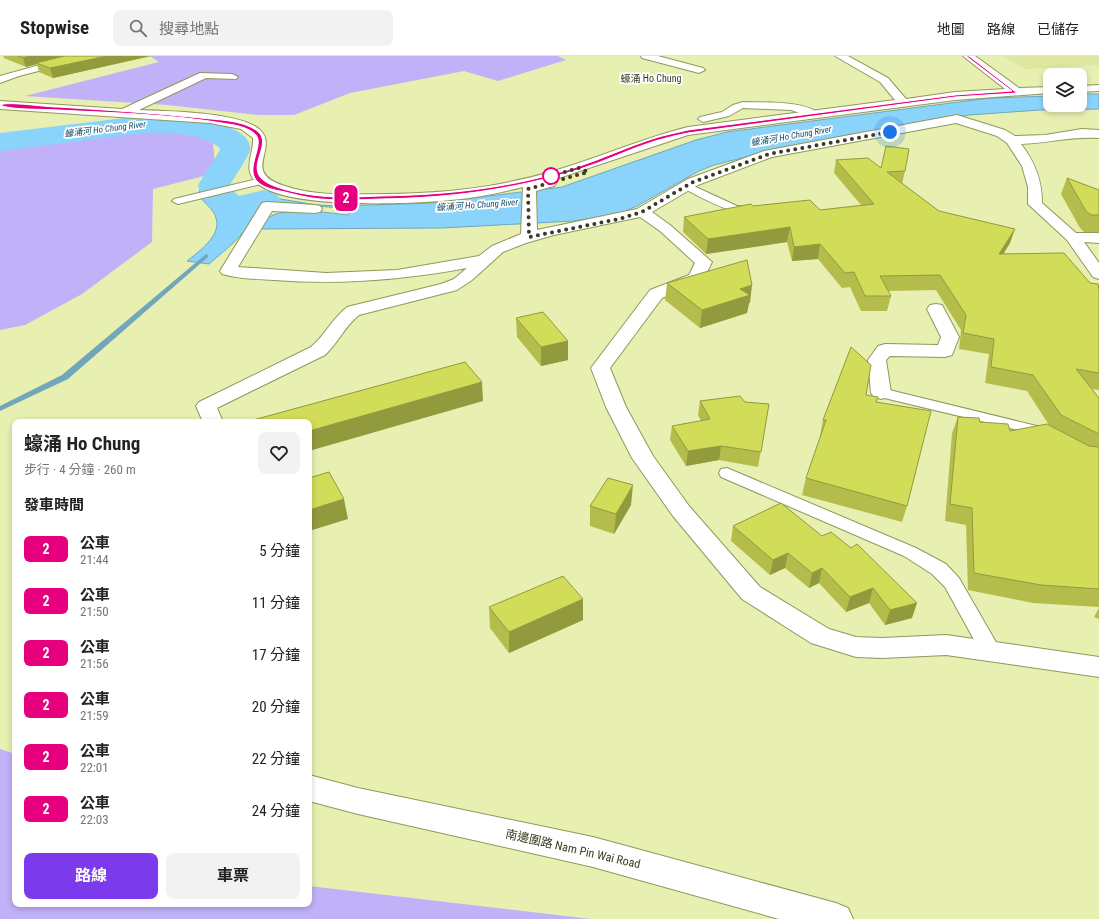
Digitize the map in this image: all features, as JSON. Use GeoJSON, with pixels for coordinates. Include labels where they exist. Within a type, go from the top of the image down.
{"type":"FeatureCollection","features":[{"type":"Feature","properties":{"kind":"street"},"geometry":{"type":"LineString","coordinates":[[0,80],[15,74],[85,56]]}},
{"type":"Feature","properties":{"kind":"street"},"geometry":{"type":"LineString","coordinates":[[651,56],[699,70]]}},
{"type":"Feature","properties":{"kind":"street"},"geometry":{"type":"LineString","coordinates":[[840,56],[884,80],[904,104]]}},
{"type":"Feature","properties":{"kind":"street"},"geometry":{"type":"LineString","coordinates":[[968,56],[1016,92]]}},
{"type":"Feature","properties":{"kind":"street"},"geometry":{"type":"LineString","coordinates":[[123,112],[204,74],[232,77]]}},
{"type":"Feature","properties":{"kind":"street"},"geometry":{"type":"LineString","coordinates":[[1087,89],[1099,88]]}},
{"type":"Feature","properties":{"kind":"street"},"geometry":{"type":"LineString","coordinates":[[0,105],[123,112],[206,119],[248,128],[256,132],[260,137],[255,174],[261,181],[273,188],[311,196],[339,198],[427,197],[453,196],[540,179],[579,168],[670,135],[814,114],[904,104],[955,96],[1043,90]]}},
{"type":"Feature","properties":{"kind":"street"},"geometry":{"type":"LineString","coordinates":[[212,419],[206,406],[318,351],[326,345],[343,319],[353,311],[448,288],[462,281],[484,260],[502,246],[529,232],[619,219],[642,212],[687,186],[769,154],[957,120],[1001,133],[1012,140],[1029,166],[1035,187],[1034,204],[1072,237],[1099,274]]}},
{"type":"Feature","properties":{"kind":"street"},"geometry":{"type":"LineString","coordinates":[[1012,140],[1045,139],[1082,133],[1099,134]]}},
{"type":"Feature","properties":{"kind":"street"},"geometry":{"type":"LineString","coordinates":[[529,232],[528,189],[588,172],[579,168]]}},
{"type":"Feature","properties":{"kind":"street"},"geometry":{"type":"LineString","coordinates":[[346,212],[267,206],[228,271],[308,277],[348,278],[420,272],[484,260]]}},
{"type":"Feature","properties":{"kind":"street"},"geometry":{"type":"LineString","coordinates":[[642,212],[665,228],[704,262],[696,278],[656,294],[600,368],[616,407],[643,458],[681,511],[751,593],[820,636],[856,647],[882,648],[946,645],[990,650],[1099,667]]}},
{"type":"Feature","properties":{"kind":"street"},"geometry":{"type":"LineString","coordinates":[[1072,237],[1099,238]]}},
{"type":"Feature","properties":{"kind":"street"},"geometry":{"type":"LineString","coordinates":[[881,393],[877,360],[885,350],[945,351],[950,337],[936,309]]}},
{"type":"Feature","properties":{"kind":"street","name":"南邊圍路 Nam Pin Wai Road"},"geometry":{"type":"LineString","coordinates":[[312,789],[358,801],[593,852],[836,919]]}},
{"type":"Feature","properties":{"kind":"lane"},"geometry":{"type":"LineString","coordinates":[[703,119],[726,114],[733,111],[736,107],[743,105],[799,108],[810,111],[814,114]]}},
{"type":"Feature","properties":{"kind":"lane"},"geometry":{"type":"LineString","coordinates":[[178,201],[261,181]]}},
{"type":"Feature","properties":{"kind":"lane"},"geometry":{"type":"LineString","coordinates":[[687,186],[735,209],[767,212]]}},
{"type":"Feature","properties":{"kind":"lane"},"geometry":{"type":"LineString","coordinates":[[881,393],[1035,430],[1060,441]]}},
{"type":"Feature","properties":{"kind":"lane"},"geometry":{"type":"LineString","coordinates":[[727,473],[910,552],[939,569],[961,597],[990,650]]}},
{"type":"Feature","properties":{"kind":"shaded area"},"geometry":{"type":"Polygon","coordinates":[[[150,56],[558,56],[566,60],[498,81],[464,71],[350,93],[294,115],[258,115],[167,105],[25,96],[159,62],[150,56]]]}},
{"type":"Feature","properties":{"kind":"shaded area"},"geometry":{"type":"Polygon","coordinates":[[[1002,56],[1099,56],[1099,65],[1025,69],[1002,56]]]}},
{"type":"Feature","properties":{"kind":"shaded area"},"geometry":{"type":"Polygon","coordinates":[[[148,121],[212,134],[216,173],[153,189],[152,242],[82,294],[25,325],[0,330],[0,139],[148,121]]]}},
{"type":"Feature","properties":{"kind":"shaded area"},"geometry":{"type":"Polygon","coordinates":[[[0,749],[12,753],[12,907],[312,907],[312,886],[591,919],[0,919],[0,749]]]}},
{"type":"Feature","properties":{"kind":"water"},"geometry":{"type":"Polygon","coordinates":[[[1087,94],[1099,94],[1099,109],[1087,109],[1087,94]]]}},
{"type":"Feature","properties":{"kind":"water"},"geometry":{"type":"Polygon","coordinates":[[[1043,96],[1043,110],[969,115],[790,146],[714,165],[699,171],[637,206],[621,213],[574,221],[442,228],[261,229],[267,219],[283,212],[306,211],[348,215],[351,209],[263,201],[255,206],[257,209],[254,217],[243,233],[209,264],[187,261],[208,243],[216,231],[217,225],[215,215],[199,196],[200,188],[208,178],[226,177],[228,187],[232,193],[248,202],[268,197],[317,205],[339,206],[432,203],[562,187],[696,140],[727,132],[990,98],[1043,96]]]}},
{"type":"Feature","properties":{"kind":"building"},"geometry":{"type":"Polygon","coordinates":[[[18,56],[30,56],[23,58],[18,56]]]}},
{"type":"Feature","properties":{"kind":"building"},"geometry":{"type":"Polygon","coordinates":[[[64,56],[107,56],[50,68],[36,63],[64,56]]]}},
{"type":"Feature","properties":{"kind":"building"},"geometry":{"type":"Polygon","coordinates":[[[886,146],[909,149],[905,171],[887,172],[939,211],[1015,229],[999,254],[1064,253],[1090,283],[1098,284],[1099,373],[1076,369],[1099,398],[1099,434],[1061,415],[1033,375],[991,367],[994,339],[963,333],[966,315],[940,275],[880,276],[891,296],[865,296],[854,272],[845,273],[820,244],[794,247],[790,227],[708,239],[684,217],[751,204],[753,206],[810,200],[820,210],[874,204],[836,160],[868,158],[881,168],[886,146]]]}},
{"type":"Feature","properties":{"kind":"building"},"geometry":{"type":"Polygon","coordinates":[[[1067,178],[1099,190],[1099,215],[1091,215],[1086,211],[1067,178]]]}},
{"type":"Feature","properties":{"kind":"building"},"geometry":{"type":"Polygon","coordinates":[[[747,260],[752,285],[740,289],[750,295],[702,310],[667,283],[747,260]]]}},
{"type":"Feature","properties":{"kind":"building"},"geometry":{"type":"Polygon","coordinates":[[[543,312],[568,341],[541,347],[516,318],[543,312]]]}},
{"type":"Feature","properties":{"kind":"building"},"geometry":{"type":"Polygon","coordinates":[[[851,347],[871,365],[866,395],[878,397],[876,402],[931,411],[907,506],[806,478],[826,420],[823,420],[851,347]]]}},
{"type":"Feature","properties":{"kind":"building"},"geometry":{"type":"Polygon","coordinates":[[[465,362],[482,382],[312,430],[312,419],[257,419],[465,362]]]}},
{"type":"Feature","properties":{"kind":"building"},"geometry":{"type":"Polygon","coordinates":[[[740,396],[745,402],[769,404],[761,452],[721,446],[688,451],[672,426],[710,419],[700,401],[740,396]]]}},
{"type":"Feature","properties":{"kind":"building"},"geometry":{"type":"Polygon","coordinates":[[[958,417],[979,418],[980,422],[1008,424],[1010,431],[1047,424],[1089,446],[1099,447],[1099,589],[1041,585],[974,573],[972,508],[950,504],[958,417]]]}},
{"type":"Feature","properties":{"kind":"building"},"geometry":{"type":"Polygon","coordinates":[[[329,472],[344,499],[312,509],[312,477],[329,472]]]}},
{"type":"Feature","properties":{"kind":"building"},"geometry":{"type":"Polygon","coordinates":[[[608,478],[633,485],[616,514],[590,506],[608,478]]]}},
{"type":"Feature","properties":{"kind":"building"},"geometry":{"type":"Polygon","coordinates":[[[781,503],[822,536],[831,532],[851,548],[857,544],[917,603],[890,610],[873,588],[850,597],[822,568],[812,573],[788,553],[773,560],[733,526],[781,503]]]}},
{"type":"Feature","properties":{"kind":"building"},"geometry":{"type":"Polygon","coordinates":[[[563,576],[583,599],[509,632],[489,607],[563,576]]]}},
{"type":"Feature","properties":{"kind":"waterway","name":"蠔涌河 Ho Chung River"},"geometry":{"type":"LineString","coordinates":[[0,142],[144,125],[164,124],[202,128],[219,134],[234,143],[235,150],[214,185],[215,191],[218,195],[232,205],[237,206],[249,205],[264,200]]}},
{"type":"Feature","properties":{"kind":"waterway"},"geometry":{"type":"LineString","coordinates":[[0,409],[65,377],[206,256]]}},
{"type":"Feature","properties":{"kind":"bus line","name":"2"},"geometry":{"type":"LineString","coordinates":[[0,105],[165,115],[206,119],[248,128],[256,132],[260,137],[255,174],[261,181],[273,188],[290,193],[339,198],[453,196],[540,179],[579,168],[654,140],[688,131],[758,121],[904,104],[955,96],[1016,92],[968,56]]}},
{"type":"Feature","properties":{"kind":"district","name":"蠔涌 Ho Chung"},"geometry":{"type":"Point","coordinates":[651,78]}},
{"type":"Feature","properties":{"kind":"route"},"geometry":{"type":"LineString","coordinates":[[551,176],[579,168],[588,172],[528,189],[529,237],[561,229],[619,219],[642,212],[693,182],[769,154],[890,132]]}}]}
